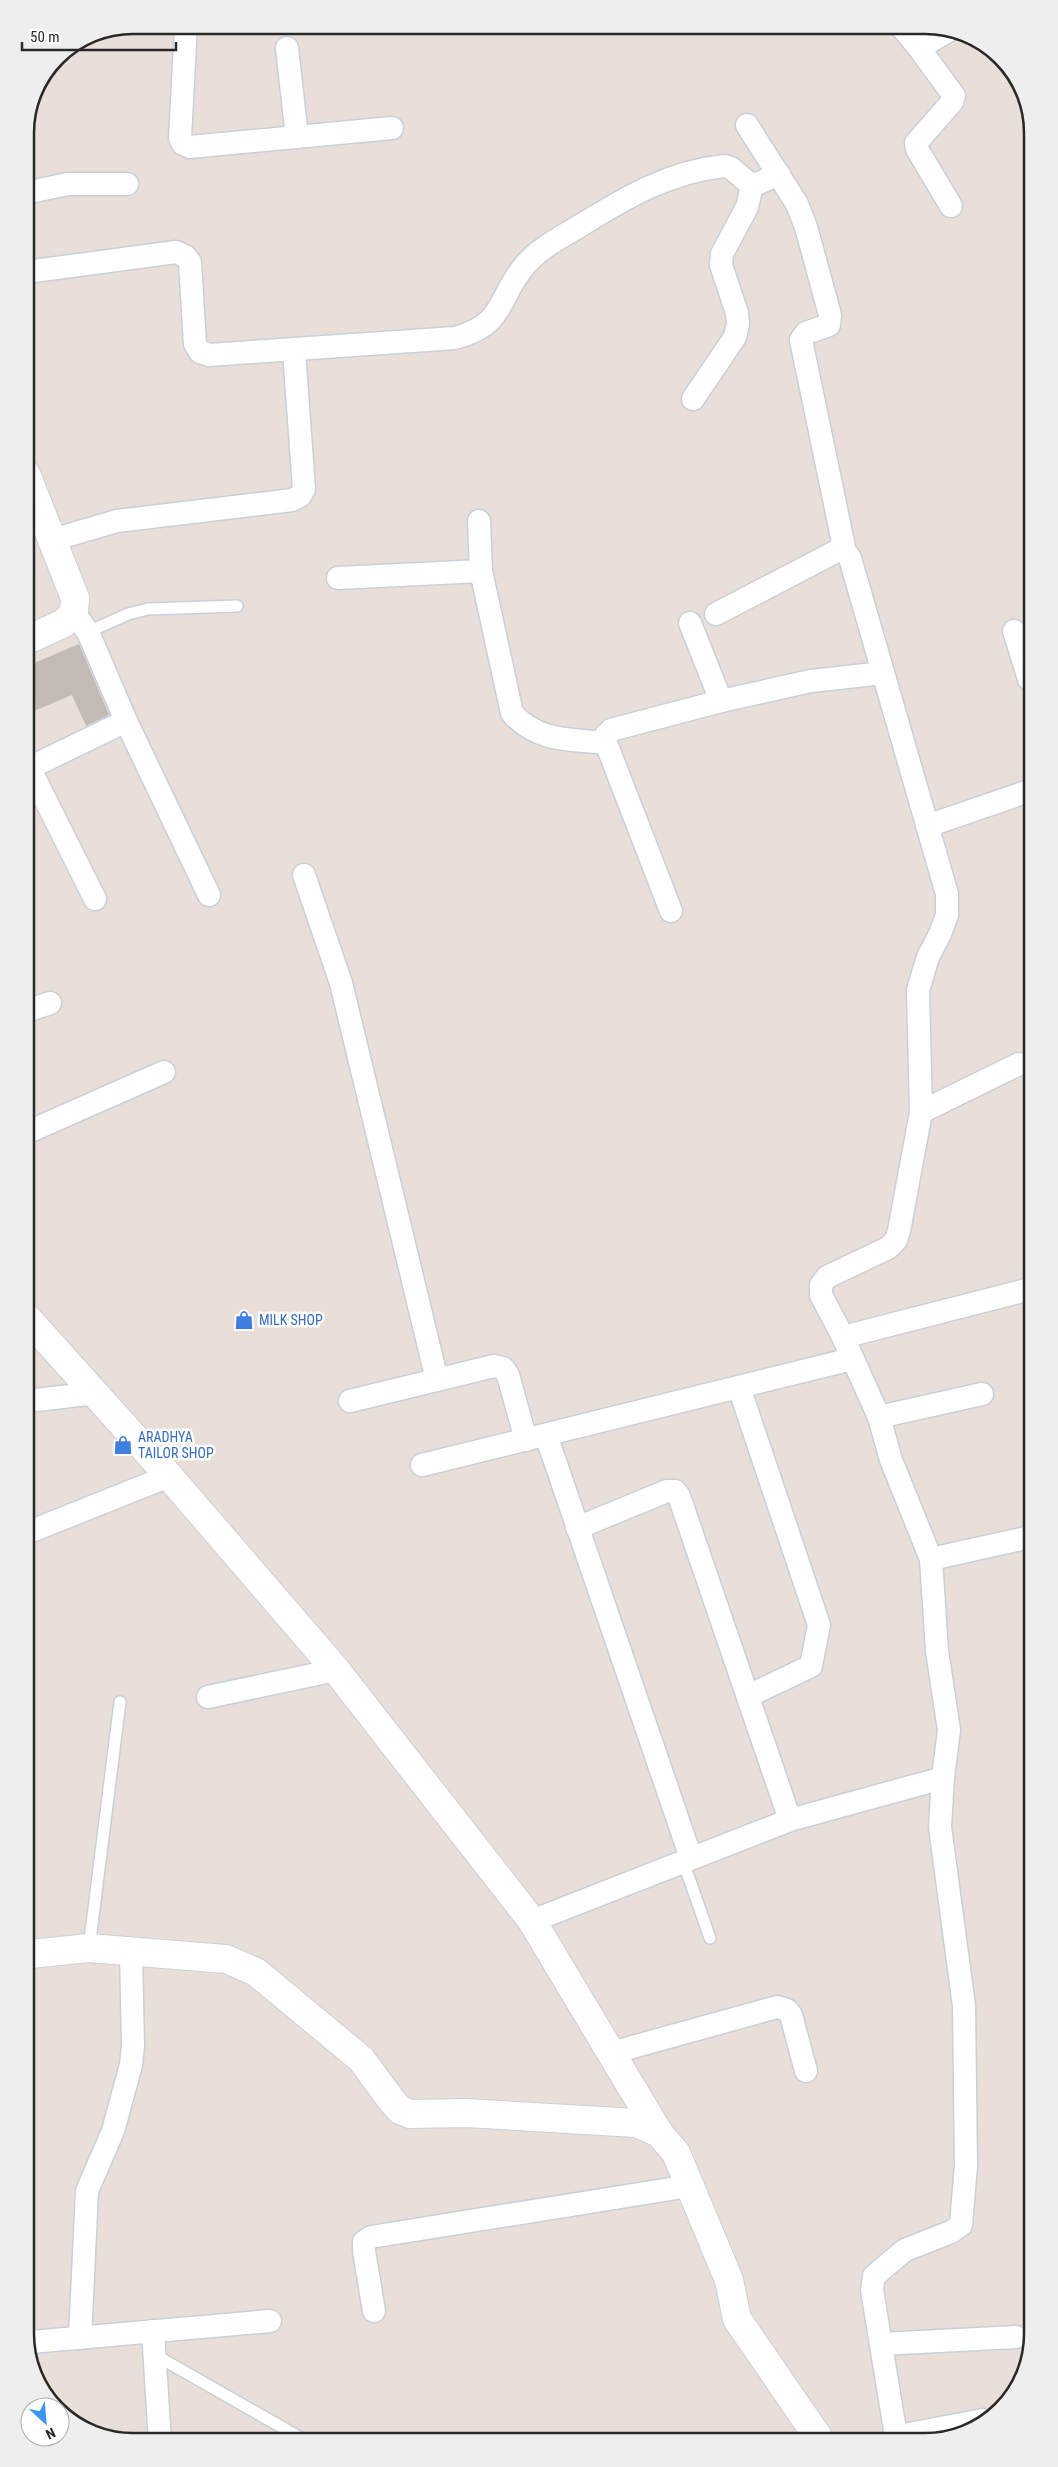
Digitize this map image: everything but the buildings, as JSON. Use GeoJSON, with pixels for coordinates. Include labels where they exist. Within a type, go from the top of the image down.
{"type":"FeatureCollection","features":[{"type":"Feature","properties":{"kind":"street"},"geometry":{"type":"LineString","coordinates":[[186,34],[180,138],[183,144],[190,147],[392,128]]}},
{"type":"Feature","properties":{"kind":"street"},"geometry":{"type":"LineString","coordinates":[[907,34],[954,96],[952,102],[916,143],[917,149],[952,206]]}},
{"type":"Feature","properties":{"kind":"street"},"geometry":{"type":"LineString","coordinates":[[919,48],[941,35]]}},
{"type":"Feature","properties":{"kind":"street"},"geometry":{"type":"LineString","coordinates":[[287,48],[297,137]]}},
{"type":"Feature","properties":{"kind":"street"},"geometry":{"type":"LineString","coordinates":[[747,125],[797,204],[806,227],[830,316],[829,324],[806,333],[801,340],[846,552],[850,558],[947,894],[946,915],[940,934],[928,957],[918,990],[921,1112],[896,1240],[888,1248],[827,1277],[821,1285],[821,1294],[843,1337],[879,1417],[891,1460],[931,1559],[937,1651],[949,1730],[940,1826],[964,2006],[966,2165],[963,2218],[961,2225],[956,2229],[905,2250],[887,2263],[874,2276],[872,2290],[894,2433]]}},
{"type":"Feature","properties":{"kind":"street"},"geometry":{"type":"LineString","coordinates":[[34,271],[176,252],[185,256],[190,262],[194,344],[200,352],[209,355],[294,351],[456,338],[481,329],[494,318],[517,276],[534,256],[646,187],[668,179],[724,166],[731,168],[752,186]]}},
{"type":"Feature","properties":{"kind":"street"},"geometry":{"type":"LineString","coordinates":[[752,186],[779,174]]}},
{"type":"Feature","properties":{"kind":"street"},"geometry":{"type":"LineString","coordinates":[[34,191],[68,184],[127,184]]}},
{"type":"Feature","properties":{"kind":"street"},"geometry":{"type":"LineString","coordinates":[[693,399],[735,337],[738,324],[737,313],[721,265],[722,254],[747,207],[752,186]]}},
{"type":"Feature","properties":{"kind":"street"},"geometry":{"type":"LineString","coordinates":[[52,540],[118,521],[292,500],[300,496],[304,489],[294,351]]}},
{"type":"Feature","properties":{"kind":"street"},"geometry":{"type":"LineString","coordinates":[[34,494],[75,598],[81,623],[210,895]]}},
{"type":"Feature","properties":{"kind":"street"},"geometry":{"type":"LineString","coordinates":[[479,521],[481,571],[512,713],[520,723],[544,736],[606,742]]}},
{"type":"Feature","properties":{"kind":"street"},"geometry":{"type":"LineString","coordinates":[[716,614],[837,551],[846,552]]}},
{"type":"Feature","properties":{"kind":"street"},"geometry":{"type":"LineString","coordinates":[[338,578],[481,571]]}},
{"type":"Feature","properties":{"kind":"street"},"geometry":{"type":"LineString","coordinates":[[34,636],[64,623],[81,623]]}},
{"type":"Feature","properties":{"kind":"street"},"geometry":{"type":"LineString","coordinates":[[690,623],[721,701]]}},
{"type":"Feature","properties":{"kind":"street"},"geometry":{"type":"LineString","coordinates":[[1014,631],[1024,663]]}},
{"type":"Feature","properties":{"kind":"street"},"geometry":{"type":"LineString","coordinates":[[671,910],[606,742],[606,735],[612,730],[721,701],[810,682],[883,673]]}},
{"type":"Feature","properties":{"kind":"street"},"geometry":{"type":"LineString","coordinates":[[34,765],[126,721]]}},
{"type":"Feature","properties":{"kind":"street"},"geometry":{"type":"LineString","coordinates":[[34,780],[96,899]]}},
{"type":"Feature","properties":{"kind":"street"},"geometry":{"type":"LineString","coordinates":[[927,826],[1024,793]]}},
{"type":"Feature","properties":{"kind":"street"},"geometry":{"type":"LineString","coordinates":[[304,875],[341,983],[437,1380]]}},
{"type":"Feature","properties":{"kind":"street"},"geometry":{"type":"LineString","coordinates":[[34,1008],[50,1002]]}},
{"type":"Feature","properties":{"kind":"street"},"geometry":{"type":"LineString","coordinates":[[921,1112],[935,1103],[1018,1064]]}},
{"type":"Feature","properties":{"kind":"street"},"geometry":{"type":"LineString","coordinates":[[34,1129],[164,1072]]}},
{"type":"Feature","properties":{"kind":"street"},"geometry":{"type":"LineString","coordinates":[[843,1337],[1024,1291]]}},
{"type":"Feature","properties":{"kind":"street"},"geometry":{"type":"LineString","coordinates":[[34,1326],[169,1476],[336,1670],[532,1921],[659,2132],[676,2153],[729,2280],[737,2319],[815,2433]]}},
{"type":"Feature","properties":{"kind":"street"},"geometry":{"type":"LineString","coordinates":[[422,1465],[852,1359]]}},
{"type":"Feature","properties":{"kind":"street"},"geometry":{"type":"LineString","coordinates":[[350,1400],[494,1366],[502,1368],[508,1375],[577,1528],[687,1860]]}},
{"type":"Feature","properties":{"kind":"street"},"geometry":{"type":"LineString","coordinates":[[739,1387],[819,1625],[812,1666],[748,1696]]}},
{"type":"Feature","properties":{"kind":"street"},"geometry":{"type":"LineString","coordinates":[[34,1400],[96,1393]]}},
{"type":"Feature","properties":{"kind":"street"},"geometry":{"type":"LineString","coordinates":[[879,1417],[982,1394]]}},
{"type":"Feature","properties":{"kind":"street"},"geometry":{"type":"LineString","coordinates":[[34,1530],[169,1476]]}},
{"type":"Feature","properties":{"kind":"street"},"geometry":{"type":"LineString","coordinates":[[577,1528],[667,1490],[675,1491],[679,1496],[790,1820]]}},
{"type":"Feature","properties":{"kind":"street"},"geometry":{"type":"LineString","coordinates":[[931,1559],[1024,1539]]}},
{"type":"Feature","properties":{"kind":"street"},"geometry":{"type":"LineString","coordinates":[[208,1697],[336,1670]]}},
{"type":"Feature","properties":{"kind":"street"},"geometry":{"type":"LineString","coordinates":[[532,1921],[790,1820],[943,1778]]}},
{"type":"Feature","properties":{"kind":"street"},"geometry":{"type":"LineString","coordinates":[[34,1954],[89,1948],[226,1959],[256,1972],[361,2059],[400,2110],[410,2114],[466,2113],[636,2123],[659,2132]]}},
{"type":"Feature","properties":{"kind":"street"},"geometry":{"type":"LineString","coordinates":[[80,2338],[87,2192],[113,2131],[131,2065],[133,2046],[130,1951]]}},
{"type":"Feature","properties":{"kind":"street"},"geometry":{"type":"LineString","coordinates":[[611,2053],[777,2007],[788,2010],[791,2015],[806,2071]]}},
{"type":"Feature","properties":{"kind":"street"},"geometry":{"type":"LineString","coordinates":[[374,2311],[364,2250],[364,2242],[371,2237],[690,2186]]}},
{"type":"Feature","properties":{"kind":"street"},"geometry":{"type":"LineString","coordinates":[[35,2342],[270,2321]]}},
{"type":"Feature","properties":{"kind":"street"},"geometry":{"type":"LineString","coordinates":[[153,2331],[159,2433]]}},
{"type":"Feature","properties":{"kind":"street"},"geometry":{"type":"LineString","coordinates":[[881,2344],[1016,2337]]}},
{"type":"Feature","properties":{"kind":"street"},"geometry":{"type":"LineString","coordinates":[[911,2433],[970,2422]]}},
{"type":"Feature","properties":{"kind":"lane"},"geometry":{"type":"LineString","coordinates":[[81,623],[148,609],[237,606]]}},
{"type":"Feature","properties":{"kind":"lane"},"geometry":{"type":"LineString","coordinates":[[89,1948],[120,1702]]}},
{"type":"Feature","properties":{"kind":"lane"},"geometry":{"type":"LineString","coordinates":[[687,1860],[710,1938]]}},
{"type":"Feature","properties":{"kind":"lane"},"geometry":{"type":"LineString","coordinates":[[155,2355],[294,2433]]}},
{"type":"Feature","properties":{"kind":"place","name":"MILK SHOP"},"geometry":{"type":"Point","coordinates":[244,1320]}},
{"type":"Feature","properties":{"kind":"place","name":"ARADHYA TAILOR SHOP"},"geometry":{"type":"Point","coordinates":[123,1445]}}]}
